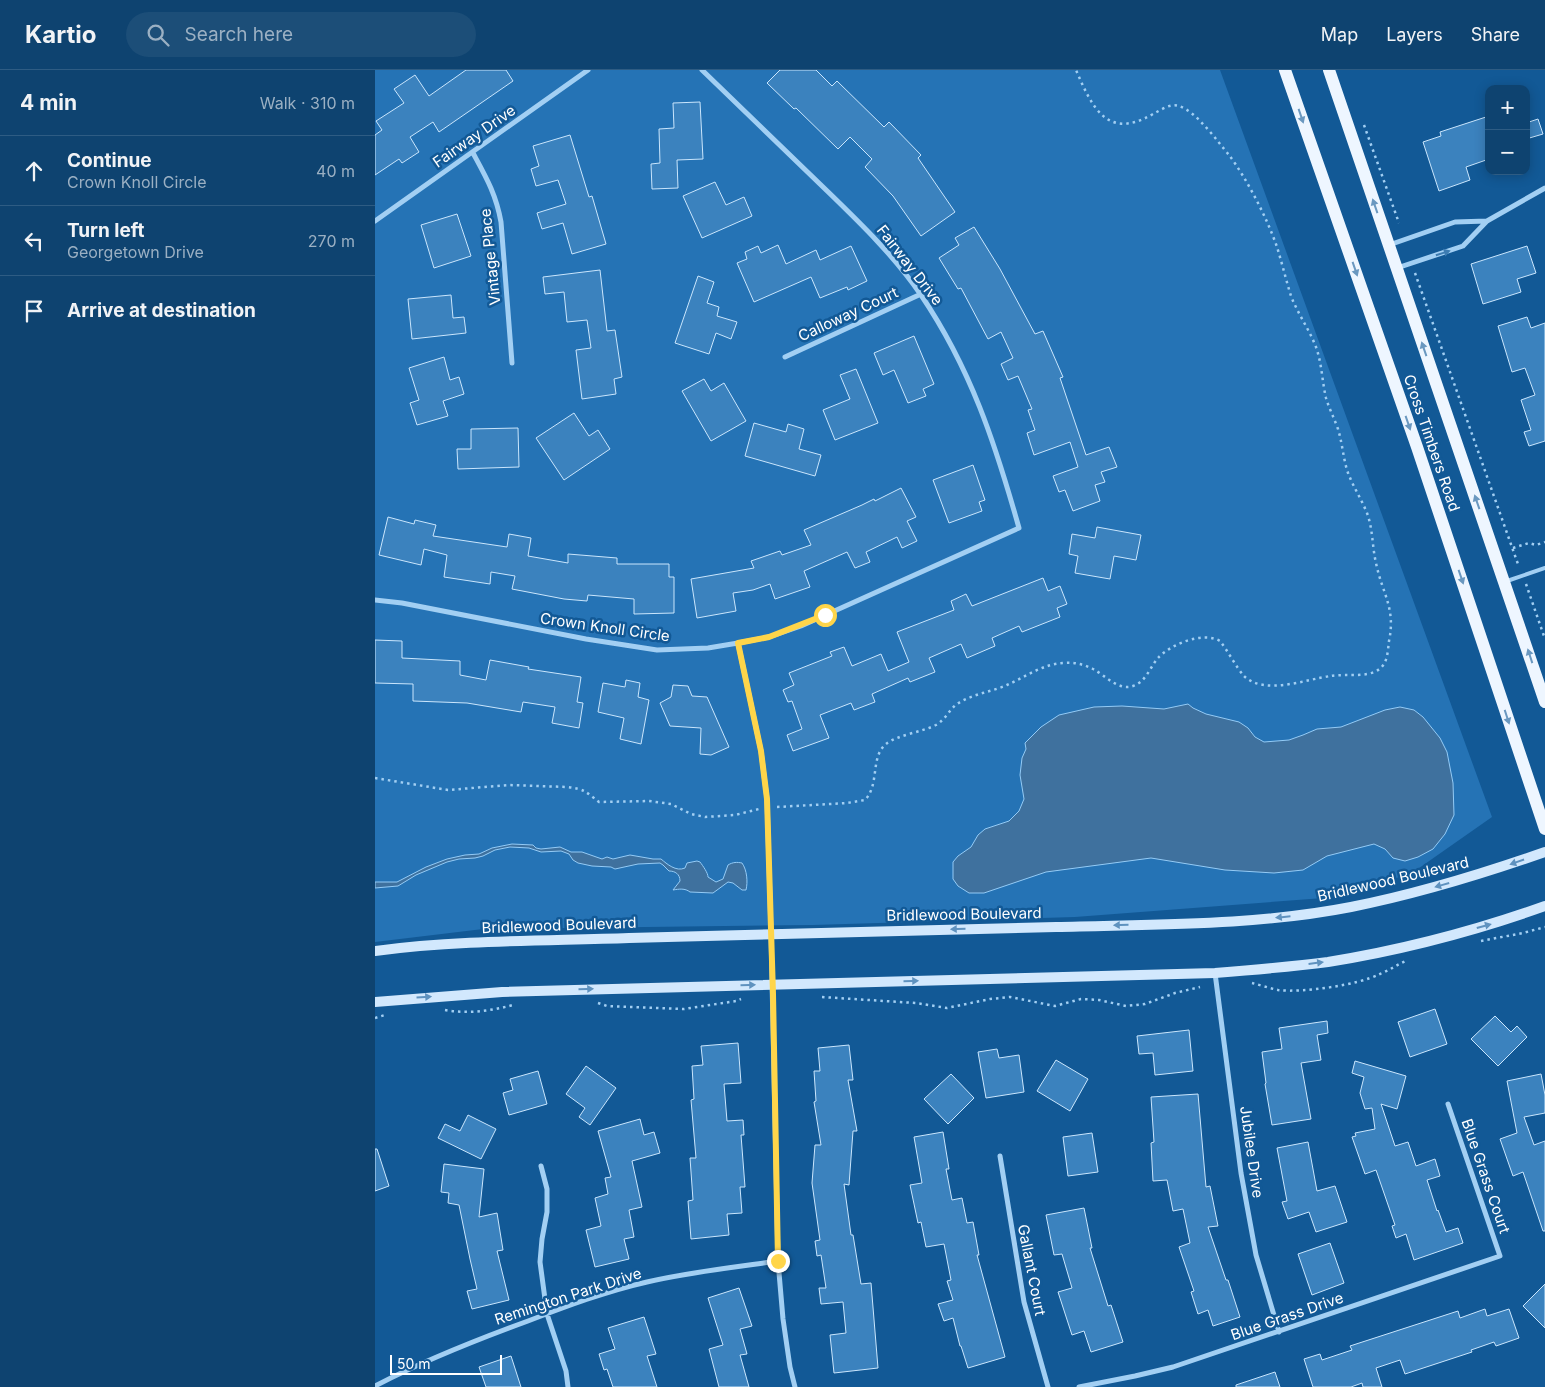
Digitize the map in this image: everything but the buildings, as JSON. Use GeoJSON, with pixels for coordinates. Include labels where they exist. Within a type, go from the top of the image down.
{"type":"FeatureCollection","features":[{"type":"Feature","properties":{"kind":"main road","name":"Cross Timbers Road"},"geometry":{"type":"LineString","coordinates":[[1285,70],[1423,466],[1545,829]]}},
{"type":"Feature","properties":{"kind":"main road","name":"Cross Timbers Road"},"geometry":{"type":"LineString","coordinates":[[1329,70],[1545,702]]}},
{"type":"Feature","properties":{"kind":"main road","name":"Bridlewood Boulevard"},"geometry":{"type":"LineString","coordinates":[[375,951],[453,944],[771,933],[1211,923],[1342,909],[1389,899],[1489,872],[1545,852]]}},
{"type":"Feature","properties":{"kind":"main road"},"geometry":{"type":"LineString","coordinates":[[375,1002],[502,992],[1215,973],[1328,962],[1379,952],[1502,922],[1545,906]]}},
{"type":"Feature","properties":{"kind":"street","name":"Fairway Drive"},"geometry":{"type":"LineString","coordinates":[[375,221],[588,70]]}},
{"type":"Feature","properties":{"kind":"street","name":"Fairway Drive"},"geometry":{"type":"LineString","coordinates":[[702,70],[871,233],[921,294],[952,345],[972,385],[1000,461],[1019,528]]}},
{"type":"Feature","properties":{"kind":"street","name":"Vintage Place"},"geometry":{"type":"LineString","coordinates":[[473,152],[498,203],[512,364]]}},
{"type":"Feature","properties":{"kind":"street"},"geometry":{"type":"LineString","coordinates":[[1397,268],[1463,246],[1487,221],[1545,188]]}},
{"type":"Feature","properties":{"kind":"street"},"geometry":{"type":"LineString","coordinates":[[1389,245],[1455,222],[1487,221]]}},
{"type":"Feature","properties":{"kind":"street","name":"Calloway Court"},"geometry":{"type":"LineString","coordinates":[[785,356],[921,294]]}},
{"type":"Feature","properties":{"kind":"street","name":"Crown Knoll Circle"},"geometry":{"type":"LineString","coordinates":[[375,600],[402,603],[586,639],[650,649],[683,650],[708,648],[769,637],[801,626],[1019,528]]}},
{"type":"Feature","properties":{"kind":"street"},"geometry":{"type":"LineString","coordinates":[[738,643],[761,751],[767,808],[773,984],[778,1261],[783,1319],[795,1387]]}},
{"type":"Feature","properties":{"kind":"street","name":"Jubilee Drive"},"geometry":{"type":"LineString","coordinates":[[1215,973],[1241,1173],[1257,1256],[1279,1332]]}},
{"type":"Feature","properties":{"kind":"street","name":"Blue Grass Court"},"geometry":{"type":"LineString","coordinates":[[1448,1104],[1500,1256]]}},
{"type":"Feature","properties":{"kind":"street","name":"Gallant Court"},"geometry":{"type":"LineString","coordinates":[[1000,1156],[1024,1302],[1048,1387]]}},
{"type":"Feature","properties":{"kind":"street"},"geometry":{"type":"LineString","coordinates":[[541,1166],[547,1189],[547,1212],[540,1262],[547,1314],[566,1370],[568,1387]]}},
{"type":"Feature","properties":{"kind":"street","name":"Blue Grass Drive"},"geometry":{"type":"LineString","coordinates":[[1079,1387],[1173,1367],[1500,1256]]}},
{"type":"Feature","properties":{"kind":"street","name":"Remington Park Drive"},"geometry":{"type":"LineString","coordinates":[[375,1386],[414,1366],[601,1295],[645,1282],[778,1261]]}},
{"type":"Feature","properties":{"kind":"lane"},"geometry":{"type":"LineString","coordinates":[[1505,582],[1545,568]]}},
{"type":"Feature","properties":{"kind":"path"},"geometry":{"type":"LineString","coordinates":[[375,778],[448,790],[509,785],[576,788],[590,793],[599,802],[649,801],[671,804],[691,814],[705,816],[735,815],[767,808],[847,803],[865,800],[871,790],[879,753],[886,744],[941,722],[954,707],[963,701],[1007,685],[1033,671],[1049,666],[1061,663],[1081,664],[1115,683],[1131,687],[1140,682],[1157,659],[1180,643],[1197,638],[1215,638],[1220,641],[1246,677],[1258,683],[1270,685],[1292,684],[1329,676],[1363,674],[1378,670],[1384,664],[1392,630],[1389,604],[1376,565],[1367,513],[1347,470],[1336,425],[1325,395],[1323,373],[1315,346],[1295,306],[1270,229],[1243,174],[1208,130],[1189,111],[1178,106],[1168,107],[1132,123],[1122,124],[1107,120],[1090,101],[1076,70]]}},
{"type":"Feature","properties":{"kind":"path"},"geometry":{"type":"LineString","coordinates":[[1363,122],[1399,222]]}},
{"type":"Feature","properties":{"kind":"path"},"geometry":{"type":"LineString","coordinates":[[1415,271],[1545,639]]}},
{"type":"Feature","properties":{"kind":"path"},"geometry":{"type":"LineString","coordinates":[[1513,548],[1529,543],[1536,545],[1545,542]]}},
{"type":"Feature","properties":{"kind":"shaded area"},"geometry":{"type":"Polygon","coordinates":[[[375,70],[1220,70],[1492,817],[1412,873],[1337,897],[1075,917],[813,925],[483,929],[375,942],[375,70]]]}},
{"type":"Feature","properties":{"kind":"shaded area"},"geometry":{"type":"Polygon","coordinates":[[[1188,704],[1206,714],[1239,722],[1248,728],[1255,737],[1264,742],[1289,740],[1317,729],[1341,727],[1385,710],[1400,707],[1414,710],[1423,717],[1440,738],[1447,752],[1453,783],[1454,815],[1445,834],[1433,849],[1405,861],[1393,858],[1385,849],[1374,844],[1327,856],[1303,870],[1274,873],[1225,870],[1151,858],[1046,872],[984,893],[969,893],[958,886],[953,879],[953,862],[971,847],[978,835],[985,829],[1009,821],[1019,811],[1024,799],[1020,775],[1022,758],[1026,749],[1025,743],[1041,727],[1059,715],[1094,707],[1122,706],[1164,709],[1188,704]]]}},
{"type":"Feature","properties":{"kind":"shaded area"},"geometry":{"type":"Polygon","coordinates":[[[512,844],[533,845],[541,849],[560,847],[571,852],[582,852],[602,859],[607,857],[613,859],[630,855],[661,859],[678,869],[685,868],[687,863],[697,861],[703,865],[708,877],[716,882],[723,879],[728,865],[735,862],[742,863],[746,873],[747,887],[746,890],[742,890],[733,883],[728,882],[713,893],[690,892],[682,889],[673,890],[680,881],[679,876],[675,872],[669,871],[660,863],[638,864],[615,869],[578,863],[569,854],[561,851],[541,852],[529,848],[510,847],[495,850],[475,858],[447,862],[416,875],[398,886],[375,888],[375,882],[397,882],[426,867],[447,859],[479,854],[492,848],[512,844]]]}},
{"type":"Feature","properties":{"kind":"route"},"geometry":{"type":"LineString","coordinates":[[778,1261],[767,799],[761,751],[738,643],[769,637],[825,615]]}}]}
